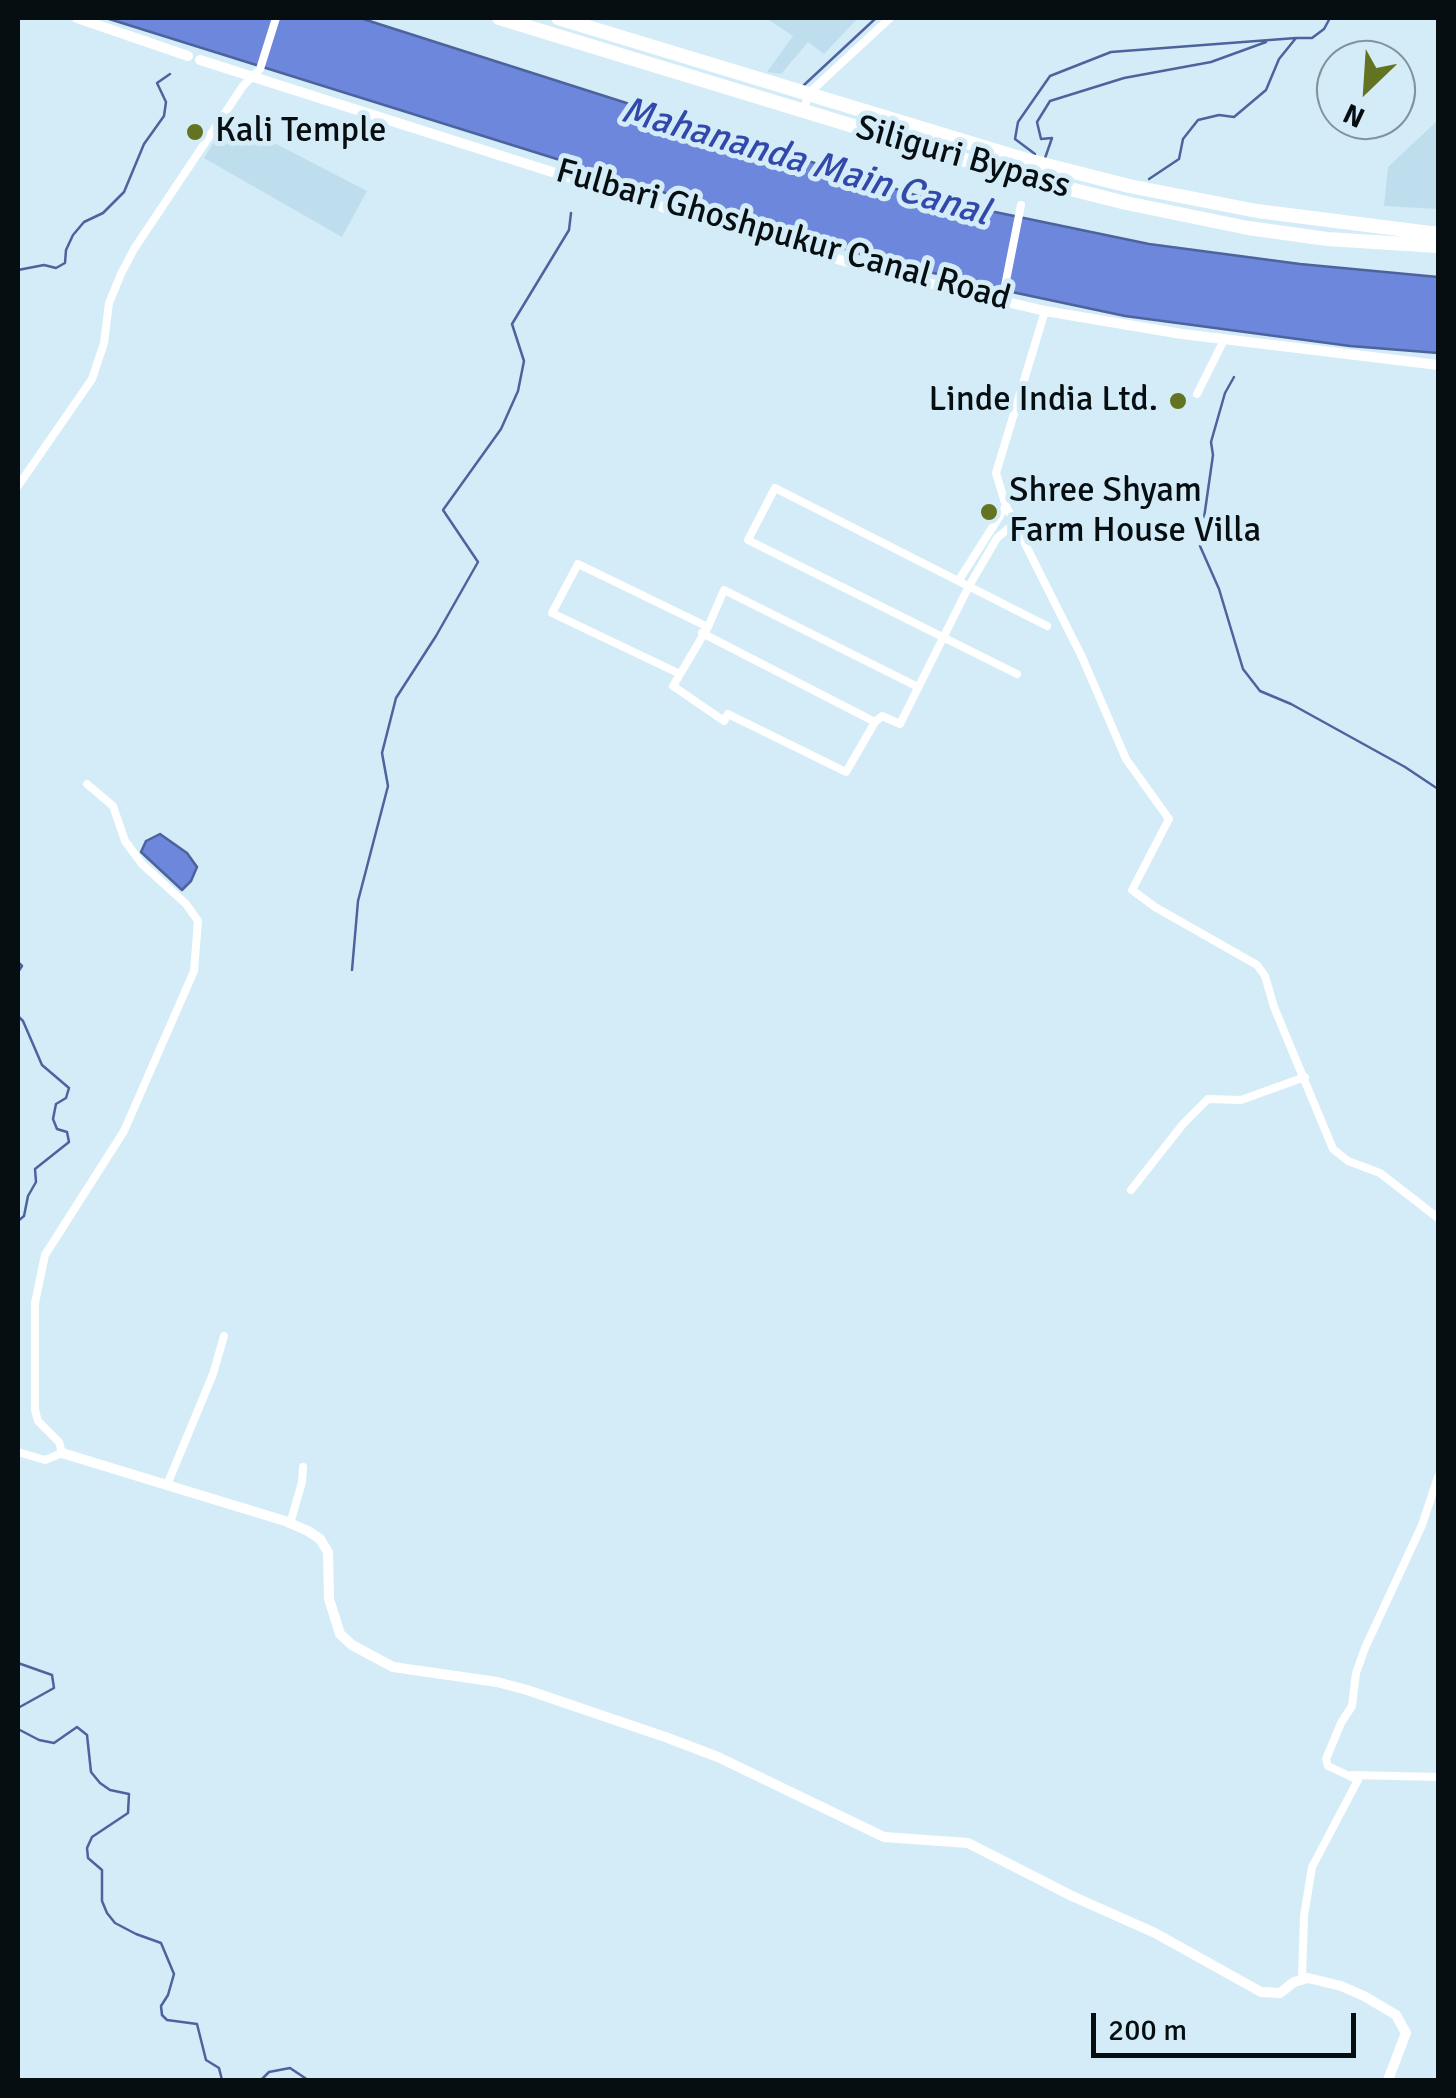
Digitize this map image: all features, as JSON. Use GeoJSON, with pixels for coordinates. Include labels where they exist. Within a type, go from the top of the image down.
{"type":"FeatureCollection","features":[{"type":"Feature","properties":{"kind":"highway","name":"Siliguri Bypass"},"geometry":{"type":"LineString","coordinates":[[499,18],[1051,184],[1248,228],[1327,239],[1438,246]]}},
{"type":"Feature","properties":{"kind":"highway"},"geometry":{"type":"LineString","coordinates":[[558,18],[1023,159],[1128,186],[1257,210],[1438,234]]}},
{"type":"Feature","properties":{"kind":"street","name":"Fulbari Ghoshpukur Canal Road"},"geometry":{"type":"LineString","coordinates":[[78,18],[744,233],[894,275],[1045,310],[1224,340],[1438,365]]}},
{"type":"Feature","properties":{"kind":"street"},"geometry":{"type":"LineString","coordinates":[[18,486],[92,379],[104,343],[109,303],[134,249],[244,86],[257,73],[276,18]]}},
{"type":"Feature","properties":{"kind":"street"},"geometry":{"type":"LineString","coordinates":[[803,112],[809,93],[890,18]]}},
{"type":"Feature","properties":{"kind":"street"},"geometry":{"type":"LineString","coordinates":[[1006,298],[1020,209]]}},
{"type":"Feature","properties":{"kind":"street"},"geometry":{"type":"LineString","coordinates":[[1045,310],[998,462],[998,482],[1126,758],[1168,819],[1132,890],[1262,969],[1320,1121],[1336,1152],[1380,1173],[1438,1218]]}},
{"type":"Feature","properties":{"kind":"street"},"geometry":{"type":"LineString","coordinates":[[1197,394],[1224,340]]}},
{"type":"Feature","properties":{"kind":"street"},"geometry":{"type":"LineString","coordinates":[[1018,674],[748,540],[774,488],[1047,626]]}},
{"type":"Feature","properties":{"kind":"street"},"geometry":{"type":"LineString","coordinates":[[959,580],[1006,506]]}},
{"type":"Feature","properties":{"kind":"street"},"geometry":{"type":"LineString","coordinates":[[918,687],[724,590],[673,686],[724,721],[728,714],[846,772],[875,722],[882,716],[900,724],[968,586],[997,538],[1015,523]]}},
{"type":"Feature","properties":{"kind":"street"},"geometry":{"type":"LineString","coordinates":[[680,674],[552,614],[578,564],[875,722]]}},
{"type":"Feature","properties":{"kind":"street"},"geometry":{"type":"LineString","coordinates":[[62,1453],[59,1442],[38,1421],[34,1410],[34,1303],[45,1255],[124,1131],[194,971],[198,921],[186,904],[142,864],[125,841],[113,806],[87,784]]}},
{"type":"Feature","properties":{"kind":"street"},"geometry":{"type":"LineString","coordinates":[[1131,1190],[1208,1099],[1241,1100],[1305,1077]]}},
{"type":"Feature","properties":{"kind":"street"},"geometry":{"type":"LineString","coordinates":[[166,1485],[213,1374],[224,1336]]}},
{"type":"Feature","properties":{"kind":"street"},"geometry":{"type":"LineString","coordinates":[[18,1452],[46,1460],[62,1453],[290,1524],[320,1539],[328,1552],[333,1618],[340,1634],[352,1646],[393,1667],[527,1690],[701,1751],[884,1838],[968,1843],[1155,1933],[1243,1985],[1262,1992],[1280,1993],[1302,1978],[1340,1986],[1396,2015],[1406,2032],[1388,2080]]}},
{"type":"Feature","properties":{"kind":"street"},"geometry":{"type":"LineString","coordinates":[[290,1524],[303,1467]]}},
{"type":"Feature","properties":{"kind":"street"},"geometry":{"type":"LineString","coordinates":[[1438,1477],[1422,1525],[1365,1648],[1356,1674],[1352,1706],[1326,1759],[1328,1766],[1352,1775],[1438,1777]]}},
{"type":"Feature","properties":{"kind":"street"},"geometry":{"type":"LineString","coordinates":[[1302,1978],[1306,1898],[1312,1867],[1344,1802],[1354,1790],[1358,1780],[1352,1775]]}},
{"type":"Feature","properties":{"kind":"shaded area"},"geometry":{"type":"Polygon","coordinates":[[[766,18],[858,18],[824,54],[808,42],[781,74],[767,72],[793,36],[766,18]]]}},
{"type":"Feature","properties":{"kind":"shaded area"},"geometry":{"type":"Polygon","coordinates":[[[228,119],[367,191],[342,237],[204,158],[228,119]]]}},
{"type":"Feature","properties":{"kind":"shaded area"},"geometry":{"type":"Polygon","coordinates":[[[1438,120],[1438,209],[1384,206],[1388,167],[1438,120]]]}},
{"type":"Feature","properties":{"kind":"water","name":"Mahananda Main Canal"},"geometry":{"type":"Polygon","coordinates":[[[106,18],[360,18],[918,196],[1149,244],[1438,277],[1438,353],[1350,346],[1125,316],[993,288],[870,257],[106,18]]]}},
{"type":"Feature","properties":{"kind":"water"},"geometry":{"type":"Polygon","coordinates":[[[160,834],[187,853],[197,867],[182,890],[141,852],[146,841],[160,834]]]}},
{"type":"Feature","properties":{"kind":"waterway"},"geometry":{"type":"LineString","coordinates":[[804,85],[876,18]]}},
{"type":"Feature","properties":{"kind":"waterway"},"geometry":{"type":"LineString","coordinates":[[1149,179],[1179,159],[1183,139],[1198,120],[1219,115],[1234,117],[1266,90],[1279,59],[1296,38],[1312,38],[1330,18]]}},
{"type":"Feature","properties":{"kind":"waterway"},"geometry":{"type":"LineString","coordinates":[[1035,154],[1015,139],[1018,122],[1050,76],[1111,52],[1296,38]]}},
{"type":"Feature","properties":{"kind":"waterway"},"geometry":{"type":"LineString","coordinates":[[1044,161],[1052,138],[1041,139],[1037,122],[1050,101],[1124,78],[1211,62],[1266,42]]}},
{"type":"Feature","properties":{"kind":"waterway"},"geometry":{"type":"LineString","coordinates":[[18,270],[44,265],[56,268],[65,263],[73,235],[124,192],[144,144],[164,116],[166,102],[157,83],[170,74]]}},
{"type":"Feature","properties":{"kind":"waterway"},"geometry":{"type":"LineString","coordinates":[[352,970],[358,901],[388,786],[382,753],[396,698],[478,562],[443,510],[501,429],[518,391],[524,361],[512,324],[569,230],[571,213]]}},
{"type":"Feature","properties":{"kind":"waterway"},"geometry":{"type":"LineString","coordinates":[[1234,377],[1225,393],[1211,442],[1213,455],[1200,546],[1219,589],[1243,669],[1260,691],[1291,704],[1438,789]]}},
{"type":"Feature","properties":{"kind":"waterway"},"geometry":{"type":"LineString","coordinates":[[18,962],[22,966],[18,972]]}},
{"type":"Feature","properties":{"kind":"waterway"},"geometry":{"type":"LineString","coordinates":[[18,1016],[42,1065],[69,1088],[66,1098],[56,1104],[53,1119],[57,1129],[67,1132],[69,1142],[35,1169],[36,1182],[24,1216],[18,1221]]}},
{"type":"Feature","properties":{"kind":"waterway"},"geometry":{"type":"LineString","coordinates":[[18,1663],[52,1675],[54,1688],[18,1708]]}},
{"type":"Feature","properties":{"kind":"waterway"},"geometry":{"type":"LineString","coordinates":[[18,1729],[54,1743],[77,1727],[87,1735],[91,1772],[110,1790],[129,1794],[128,1813],[92,1837],[88,1858],[102,1870],[102,1901],[115,1923],[161,1943],[174,1974],[161,2006],[162,2015],[167,2020],[197,2024],[206,2060],[219,2068],[222,2080]]}},
{"type":"Feature","properties":{"kind":"waterway"},"geometry":{"type":"LineString","coordinates":[[261,2080],[269,2072],[290,2068],[308,2080]]}},
{"type":"Feature","properties":{"kind":"place","name":"Kali Temple"},"geometry":{"type":"Point","coordinates":[195,132]}},
{"type":"Feature","properties":{"kind":"place","name":"Linde India Ltd."},"geometry":{"type":"Point","coordinates":[1178,401]}},
{"type":"Feature","properties":{"kind":"place","name":"Shree Shyam Farm House Villa"},"geometry":{"type":"Point","coordinates":[989,512]}}]}
